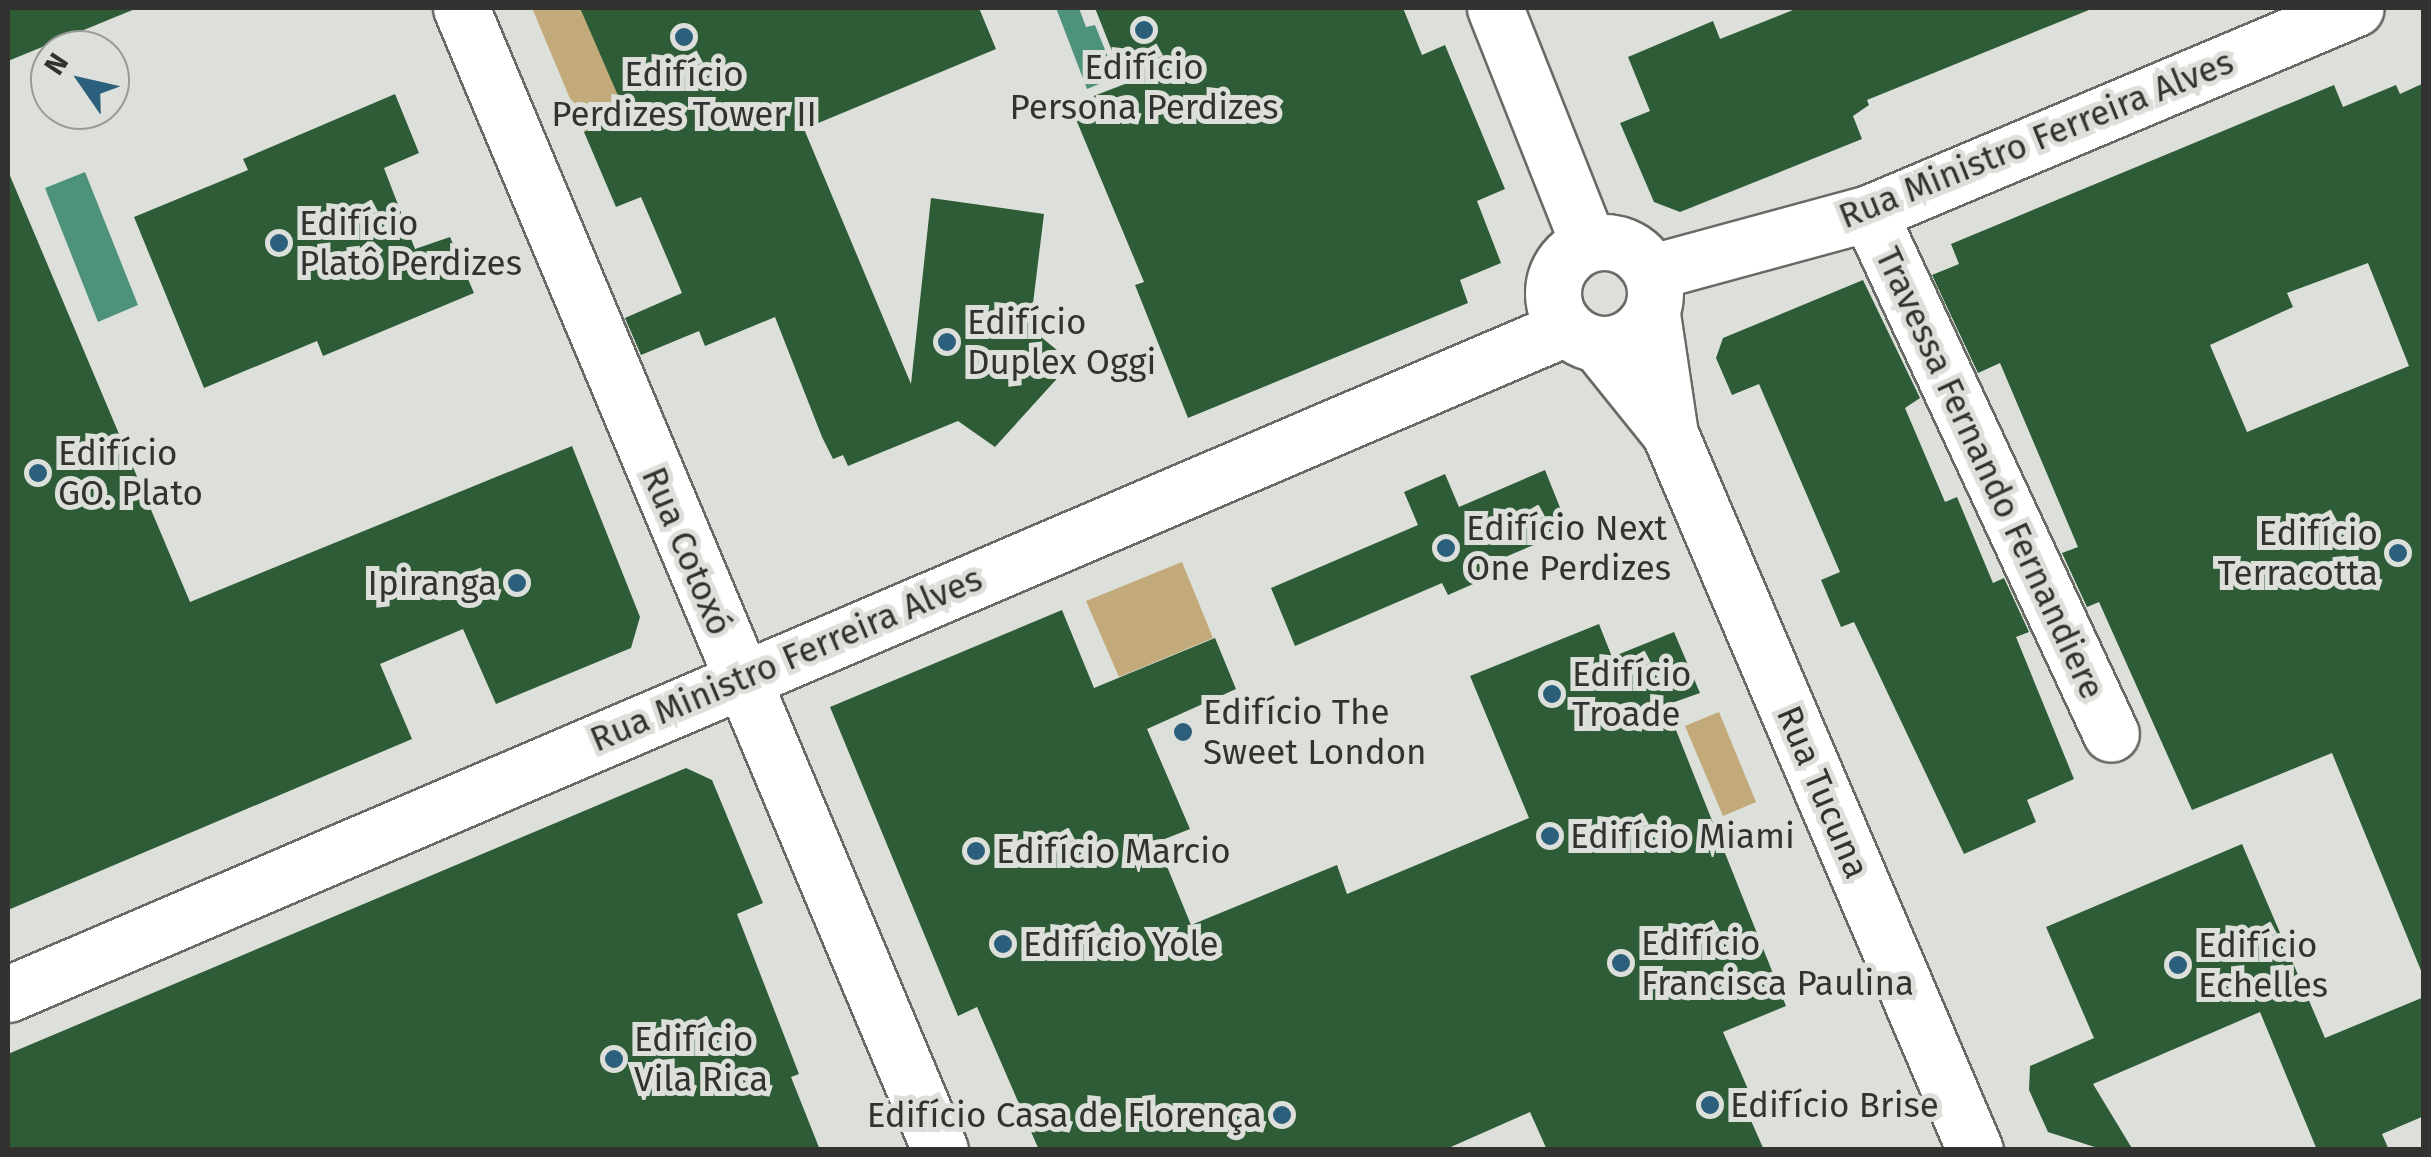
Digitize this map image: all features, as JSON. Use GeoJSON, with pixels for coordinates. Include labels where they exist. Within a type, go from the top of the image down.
{"type":"FeatureCollection","features":[{"type":"Feature","properties":{"kind":"street","name":"Rua Cotoxó"},"geometry":{"type":"LineString","coordinates":[[461,8],[940,1150]]}},
{"type":"Feature","properties":{"kind":"street"},"geometry":{"type":"LineString","coordinates":[[1495,8],[1588,243]]}},
{"type":"Feature","properties":{"kind":"street","name":"Rua Ministro Ferreira Alves"},"geometry":{"type":"LineString","coordinates":[[1652,293],[1869,213],[2356,8]]}},
{"type":"Feature","properties":{"kind":"street","name":"Travessa Fernando Fernandiere"},"geometry":{"type":"LineString","coordinates":[[1869,213],[2111,734]]}},
{"type":"Feature","properties":{"kind":"street"},"geometry":{"type":"LineString","coordinates":[[1588,243],[1622,244],[1652,293],[1638,332],[1582,336],[1556,313],[1554,279],[1561,264],[1588,243]]}},
{"type":"Feature","properties":{"kind":"street","name":"Rua Tucuna"},"geometry":{"type":"LineString","coordinates":[[1652,293],[1670,434],[1976,1150]]}},
{"type":"Feature","properties":{"kind":"street","name":"Rua Ministro Ferreira Alves"},"geometry":{"type":"LineString","coordinates":[[8,994],[740,678],[1582,336]]}},
{"type":"Feature","properties":{"kind":"street","name":"Rua Tucuna"},"geometry":{"type":"LineString","coordinates":[[1582,336],[1670,434]]}},
{"type":"Feature","properties":{"kind":"shaded area"},"geometry":{"type":"Polygon","coordinates":[[[532,8],[594,8],[583,12],[656,101],[584,132],[532,8]]]}},
{"type":"Feature","properties":{"kind":"shaded area"},"geometry":{"type":"Polygon","coordinates":[[[1056,8],[1079,8],[1086,27],[1095,25],[1116,77],[1087,89],[1056,8]]]}},
{"type":"Feature","properties":{"kind":"shaded area"},"geometry":{"type":"Polygon","coordinates":[[[85,172],[138,305],[98,322],[45,188],[85,172]]]}},
{"type":"Feature","properties":{"kind":"shaded area"},"geometry":{"type":"Polygon","coordinates":[[[1182,562],[1213,638],[1119,677],[1086,601],[1182,562]]]}},
{"type":"Feature","properties":{"kind":"shaded area"},"geometry":{"type":"Polygon","coordinates":[[[1719,712],[1756,802],[1723,816],[1685,726],[1719,712]]]}},
{"type":"Feature","properties":{"kind":"building"},"geometry":{"type":"Polygon","coordinates":[[[8,8],[135,8],[84,30],[30,30],[30,52],[8,61],[8,8]]]}},
{"type":"Feature","properties":{"kind":"building"},"geometry":{"type":"Polygon","coordinates":[[[580,8],[979,8],[996,49],[804,129],[911,384],[931,198],[1044,214],[1030,328],[1063,355],[1056,366],[1063,372],[995,447],[958,421],[848,466],[843,455],[833,459],[822,437],[775,317],[705,346],[699,331],[641,355],[625,318],[682,293],[641,197],[616,207],[584,132],[626,114],[580,8]]]}},
{"type":"Feature","properties":{"kind":"building"},"geometry":{"type":"Polygon","coordinates":[[[1095,8],[1403,8],[1422,55],[1445,45],[1505,189],[1477,201],[1501,263],[1460,280],[1468,303],[1188,418],[1135,285],[1144,282],[1070,105],[1125,84],[1095,8]]]}},
{"type":"Feature","properties":{"kind":"building"},"geometry":{"type":"Polygon","coordinates":[[[1798,8],[2089,10],[1867,100],[1869,105],[1853,116],[1862,139],[1680,212],[1654,202],[1620,123],[1650,111],[1628,57],[1713,21],[1720,39],[1798,8]]]}},
{"type":"Feature","properties":{"kind":"building"},"geometry":{"type":"Polygon","coordinates":[[[2424,83],[2424,973],[2332,753],[2192,810],[2099,602],[2087,607],[2062,553],[2078,547],[2000,363],[1978,373],[1932,275],[1959,264],[1951,244],[2334,85],[2343,107],[2396,85],[2400,94],[2424,83]],[[2368,263],[2287,293],[2293,307],[2210,345],[2247,432],[2409,366],[2368,263]]]}},
{"type":"Feature","properties":{"kind":"building","name":"Edifício Platô Perdizes"},"geometry":{"type":"Polygon","coordinates":[[[395,94],[419,153],[384,168],[415,249],[450,237],[474,293],[323,356],[317,341],[204,388],[134,217],[248,170],[243,159],[395,94]]]}},
{"type":"Feature","properties":{"kind":"building"},"geometry":{"type":"Polygon","coordinates":[[[8,171],[190,602],[572,446],[640,617],[631,648],[496,704],[463,629],[380,664],[412,739],[8,910],[8,171]]]}},
{"type":"Feature","properties":{"kind":"building"},"geometry":{"type":"Polygon","coordinates":[[[1863,280],[1920,398],[1905,408],[1945,502],[1957,497],[1993,583],[2004,578],[2029,632],[2016,637],[2074,779],[2027,800],[2036,822],[1964,854],[1854,622],[1841,627],[1821,580],[1840,572],[1759,384],[1732,395],[1716,358],[1723,338],[1863,280]]]}},
{"type":"Feature","properties":{"kind":"building","name":"Edifício Next One Perdizes"},"geometry":{"type":"Polygon","coordinates":[[[1545,470],[1569,530],[1484,566],[1489,577],[1448,595],[1442,583],[1295,646],[1271,588],[1418,525],[1404,492],[1445,474],[1459,507],[1545,470]]]}},
{"type":"Feature","properties":{"kind":"building"},"geometry":{"type":"Polygon","coordinates":[[[1062,610],[1094,688],[1215,638],[1236,689],[1147,729],[1190,829],[1157,842],[1191,925],[1337,865],[1347,894],[1529,818],[1470,676],[1599,624],[1612,657],[1674,632],[1700,693],[1666,705],[1786,1006],[1723,1032],[1754,1103],[1745,1107],[1764,1150],[1547,1150],[1530,1112],[1444,1150],[1039,1150],[977,1007],[958,1016],[830,707],[1062,610]]]}},
{"type":"Feature","properties":{"kind":"building"},"geometry":{"type":"Polygon","coordinates":[[[686,768],[712,780],[763,903],[737,914],[799,1074],[791,1077],[820,1150],[8,1150],[8,1054],[686,768]]]}},
{"type":"Feature","properties":{"kind":"building"},"geometry":{"type":"Polygon","coordinates":[[[2242,844],[2325,1038],[2424,997],[2424,1116],[2382,1134],[2389,1150],[2317,1150],[2260,1012],[2093,1084],[2133,1150],[2104,1150],[2048,1132],[2029,1090],[2030,1066],[2094,1038],[2046,927],[2242,844]]]}},
{"type":"Feature","properties":{"kind":"place","name":"Edifício Persona Perdizes"},"geometry":{"type":"Point","coordinates":[1144,30]}},
{"type":"Feature","properties":{"kind":"place","name":"Edifício Perdizes Tower II"},"geometry":{"type":"Point","coordinates":[684,37]}},
{"type":"Feature","properties":{"kind":"place","name":"Edifício Platô Perdizes"},"geometry":{"type":"Point","coordinates":[279,243]}},
{"type":"Feature","properties":{"kind":"place","name":"Edifício Duplex Oggi"},"geometry":{"type":"Point","coordinates":[947,342]}},
{"type":"Feature","properties":{"kind":"place","name":"Edifício GO. Plato"},"geometry":{"type":"Point","coordinates":[38,473]}},
{"type":"Feature","properties":{"kind":"place","name":"Edifício Next One Perdizes"},"geometry":{"type":"Point","coordinates":[1446,548]}},
{"type":"Feature","properties":{"kind":"place","name":"Edifício Terracotta"},"geometry":{"type":"Point","coordinates":[2398,553]}},
{"type":"Feature","properties":{"kind":"place","name":"Ipiranga"},"geometry":{"type":"Point","coordinates":[517,583]}},
{"type":"Feature","properties":{"kind":"place","name":"Edifício Troade"},"geometry":{"type":"Point","coordinates":[1552,694]}},
{"type":"Feature","properties":{"kind":"place","name":"Edifício The Sweet London"},"geometry":{"type":"Point","coordinates":[1183,732]}},
{"type":"Feature","properties":{"kind":"place","name":"Edifício Miami"},"geometry":{"type":"Point","coordinates":[1550,836]}},
{"type":"Feature","properties":{"kind":"place","name":"Edifício Marcio"},"geometry":{"type":"Point","coordinates":[976,851]}},
{"type":"Feature","properties":{"kind":"place","name":"Edifício Yole"},"geometry":{"type":"Point","coordinates":[1003,944]}},
{"type":"Feature","properties":{"kind":"place","name":"Edifício Francisca Paulina"},"geometry":{"type":"Point","coordinates":[1621,963]}},
{"type":"Feature","properties":{"kind":"place","name":"Edifício Echelles"},"geometry":{"type":"Point","coordinates":[2178,965]}},
{"type":"Feature","properties":{"kind":"place","name":"Edifício Vila Rica"},"geometry":{"type":"Point","coordinates":[614,1059]}},
{"type":"Feature","properties":{"kind":"place","name":"Edifício Brise"},"geometry":{"type":"Point","coordinates":[1710,1105]}},
{"type":"Feature","properties":{"kind":"place","name":"Edifício Casa de Florença"},"geometry":{"type":"Point","coordinates":[1282,1115]}}]}
